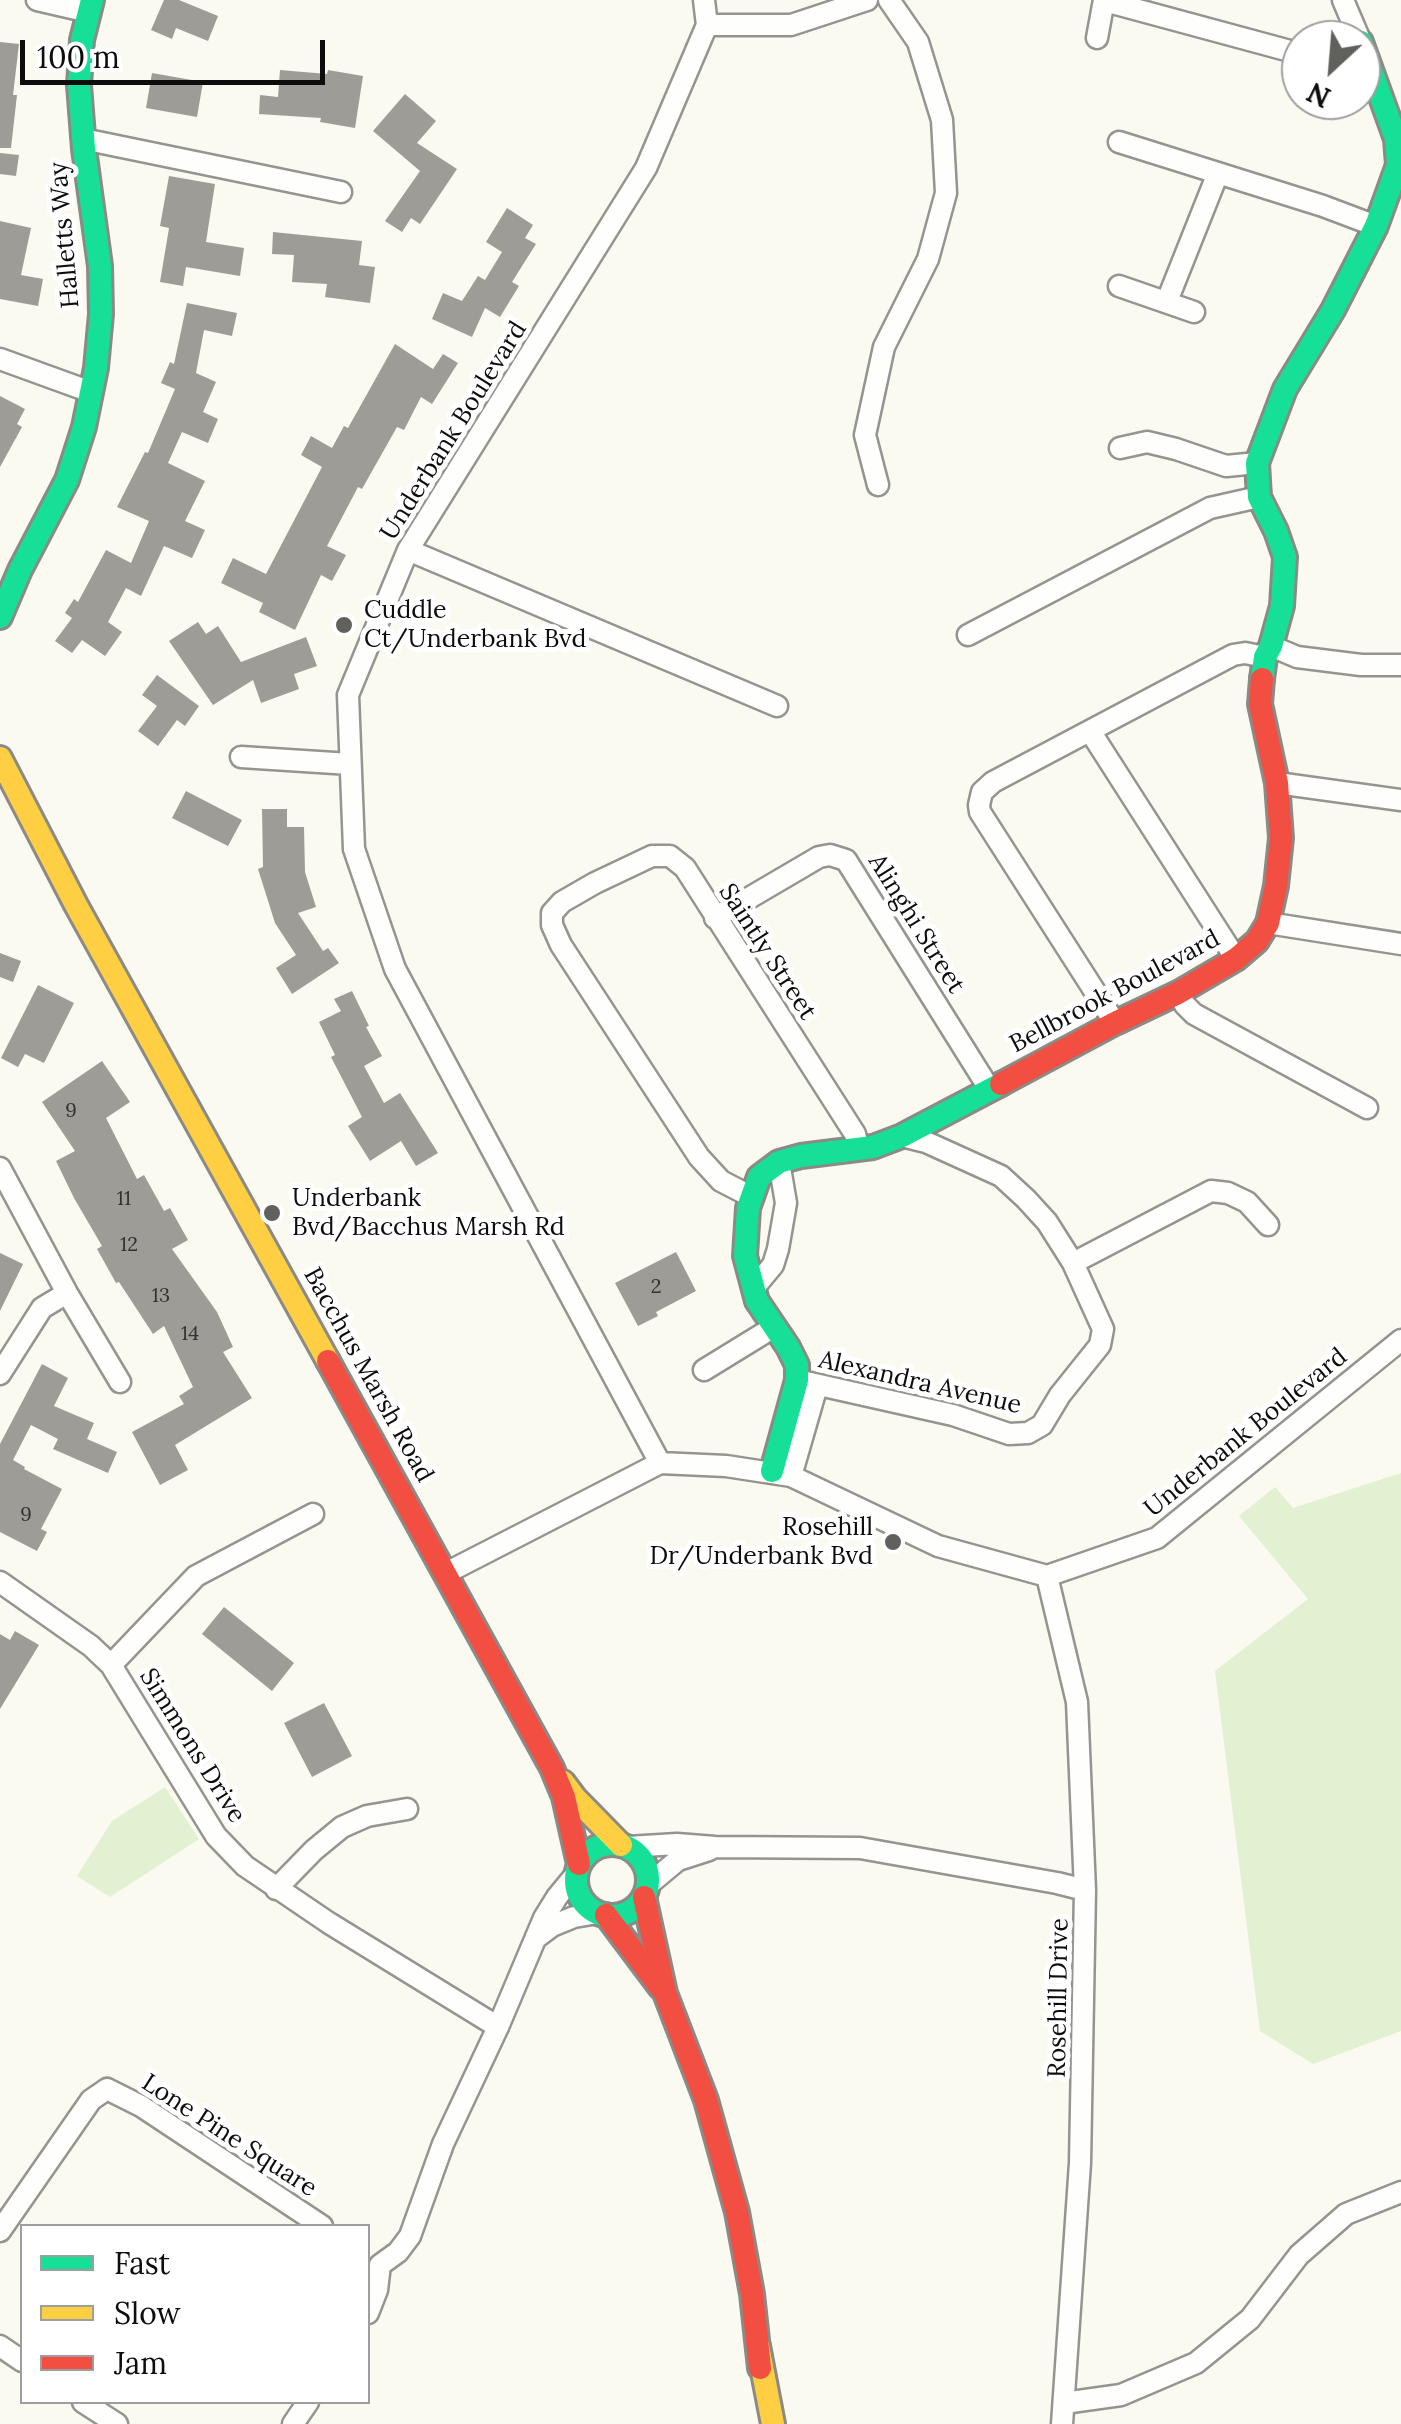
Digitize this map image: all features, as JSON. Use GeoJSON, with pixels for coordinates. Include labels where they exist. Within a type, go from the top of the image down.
{"type":"FeatureCollection","features":[{"type":"Feature","properties":{"kind":"main road","name":"Halletts Way"},"geometry":{"type":"LineString","coordinates":[[0,617],[67,480],[91,392],[101,314],[100,282],[79,86],[82,40],[90,6]]}},
{"type":"Feature","properties":{"kind":"main road"},"geometry":{"type":"LineString","coordinates":[[1268,923],[1282,838],[1277,783],[1260,704],[1285,585],[1284,556],[1259,497],[1256,463],[1285,390],[1333,310],[1376,226],[1398,165],[1398,140],[1381,102]]}},
{"type":"Feature","properties":{"kind":"main road","name":"Halletts Way"},"geometry":{"type":"LineString","coordinates":[[0,590],[20,570]]}},
{"type":"Feature","properties":{"kind":"main road","name":"Bacchus Marsh Road"},"geometry":{"type":"LineString","coordinates":[[0,758],[76,905],[552,1768],[564,1797],[577,1869]]}},
{"type":"Feature","properties":{"kind":"main road","name":"Bacchus Marsh Road"},"geometry":{"type":"LineString","coordinates":[[0,796],[76,905]]}},
{"type":"Feature","properties":{"kind":"main road","name":"Bellbrook Boulevard"},"geometry":{"type":"LineString","coordinates":[[778,1162],[873,1147],[902,1136],[1236,959],[1257,941],[1268,923]]}},
{"type":"Feature","properties":{"kind":"main road"},"geometry":{"type":"LineString","coordinates":[[778,1162],[759,1177],[748,1208],[745,1256],[757,1301],[807,1383],[782,1474]]}},
{"type":"Feature","properties":{"kind":"main road","name":"Bacchus Marsh Road"},"geometry":{"type":"LineString","coordinates":[[552,1768],[575,1798],[624,1846]]}},
{"type":"Feature","properties":{"kind":"main road"},"geometry":{"type":"LineString","coordinates":[[666,1994],[602,1914],[580,1898],[577,1869],[586,1854],[597,1847],[624,1846],[637,1854],[648,1874],[646,1891],[666,1994],[723,2155],[749,2278],[772,2424]]}},
{"type":"Feature","properties":{"kind":"main road"},"geometry":{"type":"LineString","coordinates":[[602,1914],[628,1912],[646,1891]]}},
{"type":"Feature","properties":{"kind":"main road"},"geometry":{"type":"LineString","coordinates":[[758,2346],[763,2424]]}},
{"type":"Feature","properties":{"kind":"street"},"geometry":{"type":"LineString","coordinates":[[37,0],[90,6]]}},
{"type":"Feature","properties":{"kind":"street"},"geometry":{"type":"LineString","coordinates":[[704,0],[706,25],[791,24],[866,0]]}},
{"type":"Feature","properties":{"kind":"street"},"geometry":{"type":"LineString","coordinates":[[878,485],[864,435],[884,347],[928,259],[946,193],[942,120],[918,42],[889,0]]}},
{"type":"Feature","properties":{"kind":"street"},"geometry":{"type":"LineString","coordinates":[[1097,38],[1104,1],[1281,49]]}},
{"type":"Feature","properties":{"kind":"street","name":"Underbank Boulevard"},"geometry":{"type":"LineString","coordinates":[[660,1464],[395,970],[354,849],[348,694],[408,550],[646,168],[706,25]]}},
{"type":"Feature","properties":{"kind":"street"},"geometry":{"type":"LineString","coordinates":[[84,138],[342,192]]}},
{"type":"Feature","properties":{"kind":"street"},"geometry":{"type":"LineString","coordinates":[[1119,142],[1376,226]]}},
{"type":"Feature","properties":{"kind":"street"},"geometry":{"type":"LineString","coordinates":[[1166,301],[1218,174]]}},
{"type":"Feature","properties":{"kind":"street"},"geometry":{"type":"LineString","coordinates":[[1119,286],[1194,312]]}},
{"type":"Feature","properties":{"kind":"street"},"geometry":{"type":"LineString","coordinates":[[0,360],[91,392]]}},
{"type":"Feature","properties":{"kind":"street"},"geometry":{"type":"LineString","coordinates":[[1120,448],[1147,442],[1226,466],[1256,463]]}},
{"type":"Feature","properties":{"kind":"street"},"geometry":{"type":"LineString","coordinates":[[968,635],[1210,508],[1259,497]]}},
{"type":"Feature","properties":{"kind":"street"},"geometry":{"type":"LineString","coordinates":[[408,550],[776,706]]}},
{"type":"Feature","properties":{"kind":"street"},"geometry":{"type":"LineString","coordinates":[[1115,1023],[980,812],[982,792],[993,782],[1234,654],[1268,652],[1401,665]]}},
{"type":"Feature","properties":{"kind":"street"},"geometry":{"type":"LineString","coordinates":[[1090,730],[1236,959]]}},
{"type":"Feature","properties":{"kind":"street"},"geometry":{"type":"LineString","coordinates":[[241,757],[350,764]]}},
{"type":"Feature","properties":{"kind":"street"},"geometry":{"type":"LineString","coordinates":[[1277,783],[1401,800]]}},
{"type":"Feature","properties":{"kind":"street","name":"Alinghi Street"},"geometry":{"type":"LineString","coordinates":[[716,918],[819,857],[830,855],[846,860],[990,1090]]}},
{"type":"Feature","properties":{"kind":"street","name":"Saintly Street"},"geometry":{"type":"LineString","coordinates":[[752,1197],[721,1181],[700,1158],[561,945],[552,925],[552,913],[562,902],[652,856],[670,856],[684,868],[855,1134],[859,1148]]}},
{"type":"Feature","properties":{"kind":"street"},"geometry":{"type":"LineString","coordinates":[[1268,923],[1401,944]]}},
{"type":"Feature","properties":{"kind":"street"},"geometry":{"type":"LineString","coordinates":[[1178,992],[1194,1014],[1367,1108]]}},
{"type":"Feature","properties":{"kind":"street","name":"Alexandra Avenue"},"geometry":{"type":"LineString","coordinates":[[807,1383],[953,1415],[1008,1434],[1028,1433],[1042,1425],[1060,1394],[1100,1345],[1103,1329],[1073,1264],[1047,1222],[1026,1199],[1000,1176],[926,1142],[902,1136]]}},
{"type":"Feature","properties":{"kind":"street"},"geometry":{"type":"LineString","coordinates":[[753,1289],[772,1265],[778,1250],[786,1203],[778,1162]]}},
{"type":"Feature","properties":{"kind":"street"},"geometry":{"type":"LineString","coordinates":[[0,1168],[120,1382]]}},
{"type":"Feature","properties":{"kind":"street"},"geometry":{"type":"LineString","coordinates":[[1073,1264],[1211,1191],[1228,1193],[1247,1202],[1268,1225]]}},
{"type":"Feature","properties":{"kind":"street"},"geometry":{"type":"LineString","coordinates":[[0,1374],[42,1308],[67,1293]]}},
{"type":"Feature","properties":{"kind":"street"},"geometry":{"type":"LineString","coordinates":[[704,1370],[774,1327]]}},
{"type":"Feature","properties":{"kind":"street","name":"Underbank Boulevard"},"geometry":{"type":"LineString","coordinates":[[1047,1576],[1157,1538],[1401,1340]]}},
{"type":"Feature","properties":{"kind":"street"},"geometry":{"type":"LineString","coordinates":[[446,1573],[660,1464],[726,1466],[782,1474],[938,1546],[1047,1576]]}},
{"type":"Feature","properties":{"kind":"street"},"geometry":{"type":"LineString","coordinates":[[111,1665],[196,1576],[314,1514]]}},
{"type":"Feature","properties":{"kind":"street","name":"Rosehill Drive"},"geometry":{"type":"LineString","coordinates":[[1047,1576],[1077,1702],[1086,1890],[1080,2164],[1063,2414]]}},
{"type":"Feature","properties":{"kind":"street","name":"Simmons Drive"},"geometry":{"type":"LineString","coordinates":[[0,1582],[91,1646],[111,1665],[216,1836],[245,1866],[498,2027]]}},
{"type":"Feature","properties":{"kind":"street"},"geometry":{"type":"LineString","coordinates":[[276,1888],[342,1828],[368,1816],[406,1809]]}},
{"type":"Feature","properties":{"kind":"street"},"geometry":{"type":"LineString","coordinates":[[624,1846],[860,1848],[1086,1890]]}},
{"type":"Feature","properties":{"kind":"street"},"geometry":{"type":"LineString","coordinates":[[646,1891],[678,1860],[715,1847]]}},
{"type":"Feature","properties":{"kind":"street"},"geometry":{"type":"LineString","coordinates":[[370,2307],[376,2290],[374,2261],[398,2252],[410,2236],[448,2132],[536,1938],[577,1869]]}},
{"type":"Feature","properties":{"kind":"street"},"geometry":{"type":"LineString","coordinates":[[536,1938],[563,1921],[602,1914]]}},
{"type":"Feature","properties":{"kind":"street","name":"Lone Pine Square"},"geometry":{"type":"LineString","coordinates":[[0,2232],[90,2100],[107,2089],[141,2106],[319,2224]]}},
{"type":"Feature","properties":{"kind":"street"},"geometry":{"type":"LineString","coordinates":[[1063,2414],[1196,2364],[1250,2319],[1299,2256],[1346,2214],[1401,2192]]}},
{"type":"Feature","properties":{"kind":"street"},"geometry":{"type":"LineString","coordinates":[[86,2404],[116,2424]]}},
{"type":"Feature","properties":{"kind":"green space"},"geometry":{"type":"Polygon","coordinates":[[[1401,1473],[1401,2031],[1313,2064],[1260,2031],[1215,1671],[1308,1599],[1239,1516],[1275,1487],[1293,1508],[1401,1473]]]}},
{"type":"Feature","properties":{"kind":"green space"},"geometry":{"type":"Polygon","coordinates":[[[165,1787],[199,1839],[110,1897],[77,1876],[112,1821],[165,1787]]]}},
{"type":"Feature","properties":{"kind":"building"},"geometry":{"type":"Polygon","coordinates":[[[164,0],[179,0],[218,16],[208,41],[176,28],[172,39],[151,30],[164,0]]]}},
{"type":"Feature","properties":{"kind":"building"},"geometry":{"type":"Polygon","coordinates":[[[0,42],[19,44],[11,148],[0,148],[0,42]]]}},
{"type":"Feature","properties":{"kind":"building"},"geometry":{"type":"Polygon","coordinates":[[[280,70],[327,74],[328,70],[363,76],[355,128],[320,122],[321,118],[259,114],[260,95],[278,97],[280,70]]]}},
{"type":"Feature","properties":{"kind":"building"},"geometry":{"type":"Polygon","coordinates":[[[152,73],[203,82],[197,117],[146,108],[152,73]]]}},
{"type":"Feature","properties":{"kind":"building"},"geometry":{"type":"Polygon","coordinates":[[[405,94],[436,121],[417,143],[457,169],[420,224],[411,218],[402,232],[385,221],[420,171],[373,131],[405,94]]]}},
{"type":"Feature","properties":{"kind":"building"},"geometry":{"type":"Polygon","coordinates":[[[0,153],[19,155],[16,176],[0,174],[0,153]]]}},
{"type":"Feature","properties":{"kind":"building"},"geometry":{"type":"Polygon","coordinates":[[[169,176],[215,184],[206,242],[244,248],[240,276],[186,267],[183,286],[160,282],[169,228],[160,226],[169,176]]]}},
{"type":"Feature","properties":{"kind":"building"},"geometry":{"type":"Polygon","coordinates":[[[507,208],[533,225],[525,238],[536,244],[512,282],[519,286],[500,317],[485,308],[472,337],[432,319],[443,293],[462,301],[478,276],[485,280],[502,252],[486,242],[507,208]]]}},
{"type":"Feature","properties":{"kind":"building"},"geometry":{"type":"Polygon","coordinates":[[[0,221],[31,228],[21,275],[43,279],[38,306],[0,299],[0,221]]]}},
{"type":"Feature","properties":{"kind":"building"},"geometry":{"type":"Polygon","coordinates":[[[273,232],[362,241],[359,265],[375,267],[370,303],[325,297],[327,284],[292,282],[294,255],[272,254],[273,232]]]}},
{"type":"Feature","properties":{"kind":"building"},"geometry":{"type":"Polygon","coordinates":[[[187,303],[237,313],[232,336],[204,330],[196,373],[216,382],[203,412],[218,419],[208,443],[182,432],[168,463],[205,481],[185,521],[205,530],[192,558],[164,546],[141,596],[126,588],[108,622],[122,632],[105,656],[82,640],[72,653],[55,641],[72,618],[65,613],[74,599],[78,602],[106,550],[131,563],[149,521],[117,507],[145,452],[148,453],[175,389],[161,383],[170,362],[174,364],[187,303]]]}},
{"type":"Feature","properties":{"kind":"building"},"geometry":{"type":"Polygon","coordinates":[[[395,344],[433,369],[443,354],[458,363],[432,404],[421,397],[404,430],[397,427],[362,489],[358,487],[327,546],[346,555],[332,581],[321,575],[295,630],[259,612],[263,603],[221,583],[233,558],[266,574],[322,467],[301,455],[311,436],[332,448],[344,426],[348,428],[395,344]]]}},
{"type":"Feature","properties":{"kind":"building"},"geometry":{"type":"Polygon","coordinates":[[[0,396],[25,409],[17,424],[22,427],[0,467],[0,396]]]}},
{"type":"Feature","properties":{"kind":"building"},"geometry":{"type":"Polygon","coordinates":[[[198,622],[206,634],[218,626],[241,662],[306,637],[317,666],[294,674],[299,689],[261,703],[253,680],[213,705],[169,641],[198,622]]]}},
{"type":"Feature","properties":{"kind":"building"},"geometry":{"type":"Polygon","coordinates":[[[157,675],[199,706],[185,726],[177,720],[158,746],[138,731],[157,706],[142,695],[157,675]]]}},
{"type":"Feature","properties":{"kind":"building"},"geometry":{"type":"Polygon","coordinates":[[[186,791],[242,820],[228,846],[172,818],[186,791]]]}},
{"type":"Feature","properties":{"kind":"building"},"geometry":{"type":"Polygon","coordinates":[[[262,809],[287,809],[287,827],[304,827],[305,872],[316,907],[298,913],[323,951],[328,948],[339,963],[292,994],[276,968],[296,955],[275,923],[258,869],[263,867],[262,809]]]}},
{"type":"Feature","properties":{"kind":"building"},"geometry":{"type":"Polygon","coordinates":[[[0,953],[21,961],[13,982],[0,977],[0,953]]]}},
{"type":"Feature","properties":{"kind":"building"},"geometry":{"type":"Polygon","coordinates":[[[38,985],[74,1003],[44,1063],[25,1054],[18,1067],[1,1058],[38,985]]]}},
{"type":"Feature","properties":{"kind":"building"},"geometry":{"type":"Polygon","coordinates":[[[352,991],[382,1056],[364,1066],[384,1103],[400,1093],[438,1153],[416,1166],[401,1141],[370,1161],[348,1126],[362,1117],[331,1057],[335,1055],[319,1022],[341,1011],[334,999],[352,991]]]}},
{"type":"Feature","properties":{"kind":"building"},"geometry":{"type":"Polygon","coordinates":[[[102,1061],[130,1102],[106,1118],[137,1179],[144,1175],[164,1211],[170,1208],[188,1240],[172,1249],[217,1312],[233,1347],[223,1352],[252,1398],[175,1445],[188,1470],[160,1485],[132,1432],[184,1404],[179,1396],[193,1387],[164,1326],[153,1334],[97,1249],[102,1246],[56,1161],[75,1151],[42,1102],[102,1061]]]}},
{"type":"Feature","properties":{"kind":"building"},"geometry":{"type":"Polygon","coordinates":[[[676,1252],[696,1291],[638,1326],[615,1283],[676,1252]]]}},
{"type":"Feature","properties":{"kind":"building"},"geometry":{"type":"Polygon","coordinates":[[[0,1253],[23,1264],[0,1311],[0,1253]]]}},
{"type":"Feature","properties":{"kind":"building"},"geometry":{"type":"Polygon","coordinates":[[[42,1364],[68,1378],[54,1406],[94,1423],[87,1439],[117,1452],[108,1473],[53,1449],[58,1439],[31,1425],[13,1460],[62,1489],[41,1529],[47,1532],[37,1551],[0,1532],[0,1444],[42,1364]]]}},
{"type":"Feature","properties":{"kind":"building"},"geometry":{"type":"Polygon","coordinates":[[[224,1607],[294,1663],[272,1691],[202,1634],[224,1607]]]}},
{"type":"Feature","properties":{"kind":"building"},"geometry":{"type":"Polygon","coordinates":[[[15,1631],[39,1645],[0,1709],[0,1634],[10,1640],[15,1631]]]}},
{"type":"Feature","properties":{"kind":"building"},"geometry":{"type":"Polygon","coordinates":[[[324,1703],[352,1756],[312,1777],[284,1723],[324,1703]]]}},
{"type":"Feature","properties":{"kind":"traffic: fast"},"geometry":{"type":"LineString","coordinates":[[0,617],[67,480],[84,427],[96,368],[100,266],[79,85],[82,40],[92,0]]}},
{"type":"Feature","properties":{"kind":"traffic: fast"},"geometry":{"type":"LineString","coordinates":[[1262,679],[1282,606],[1285,557],[1259,497],[1257,463],[1285,389],[1333,310],[1376,226],[1398,165],[1396,139],[1381,97]]}},
{"type":"Feature","properties":{"kind":"traffic: fast"},"geometry":{"type":"LineString","coordinates":[[772,1471],[797,1380],[797,1365],[757,1301],[745,1256],[748,1208],[759,1177],[779,1162],[873,1147],[902,1136],[1001,1084]]}},
{"type":"Feature","properties":{"kind":"traffic: fast"},"geometry":{"type":"LineString","coordinates":[[612,1844],[637,1855],[648,1880],[637,1905],[612,1916],[587,1905],[576,1880],[587,1855],[612,1844]]}},
{"type":"Feature","properties":{"kind":"traffic: slow"},"geometry":{"type":"LineString","coordinates":[[0,758],[76,905],[328,1361]]}},
{"type":"Feature","properties":{"kind":"traffic: slow"},"geometry":{"type":"LineString","coordinates":[[563,1782],[621,1845]]}},
{"type":"Feature","properties":{"kind":"traffic: slow"},"geometry":{"type":"LineString","coordinates":[[758,2346],[773,2424]]}},
{"type":"Feature","properties":{"kind":"traffic: jam"},"geometry":{"type":"LineString","coordinates":[[1001,1084],[1178,993],[1236,959],[1257,941],[1268,923],[1281,838],[1277,783],[1260,704],[1262,679]]}},
{"type":"Feature","properties":{"kind":"traffic: jam"},"geometry":{"type":"LineString","coordinates":[[328,1361],[552,1768],[564,1797],[579,1864]]}},
{"type":"Feature","properties":{"kind":"traffic: jam"},"geometry":{"type":"LineString","coordinates":[[644,1897],[665,1993],[706,2100],[737,2212],[760,2368]]}},
{"type":"Feature","properties":{"kind":"traffic: jam"},"geometry":{"type":"LineString","coordinates":[[606,1915],[660,1987]]}},
{"type":"Feature","properties":{"kind":"place","name":"Cuddle Ct/Underbank Bvd"},"geometry":{"type":"Point","coordinates":[344,625]}},
{"type":"Feature","properties":{"kind":"place","name":"Underbank Bvd/Bacchus Marsh Rd"},"geometry":{"type":"Point","coordinates":[272,1213]}},
{"type":"Feature","properties":{"kind":"place","name":"Rosehill Dr/Underbank Bvd"},"geometry":{"type":"Point","coordinates":[893,1542]}}]}
